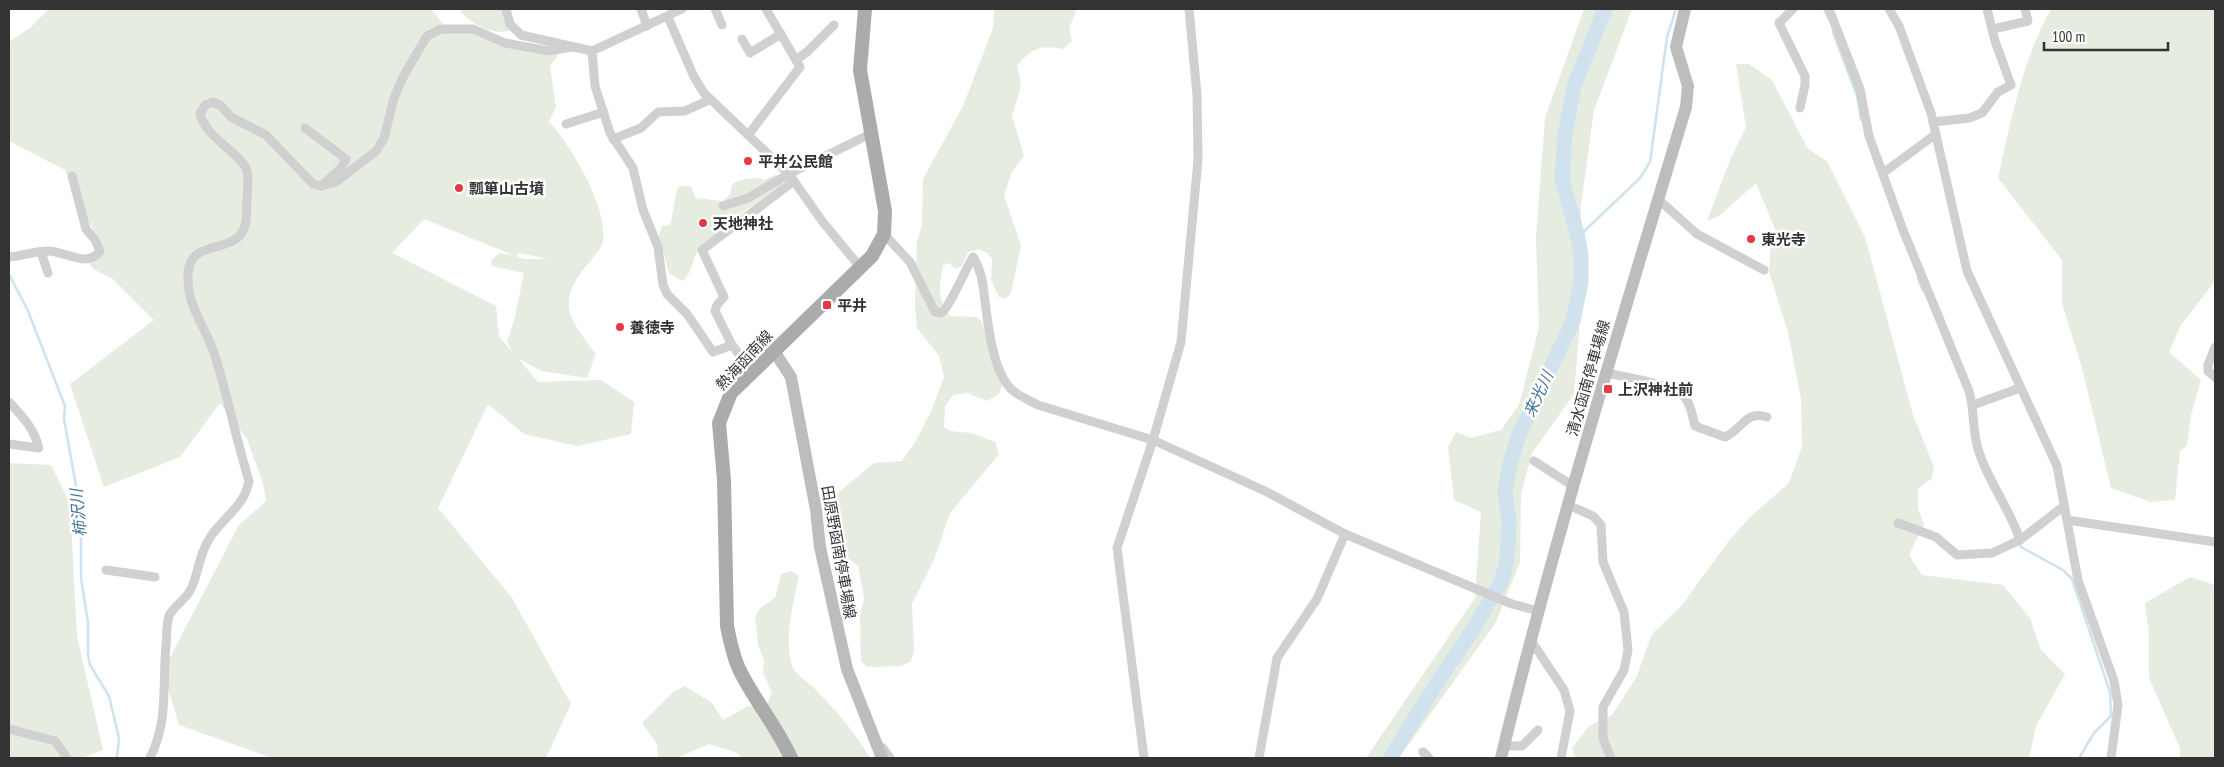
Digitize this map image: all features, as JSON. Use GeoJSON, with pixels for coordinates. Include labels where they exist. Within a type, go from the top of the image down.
{"type":"FeatureCollection","features":[{"type":"Feature","properties":{"kind":"main road","name":"熱海函南線"},"geometry":{"type":"LineString","coordinates":[[791,758],[777,730],[739,670],[727,626],[724,480],[719,423],[731,393],[872,256],[884,234],[885,211],[860,70],[865,9]]}},
{"type":"Feature","properties":{"kind":"main road","name":"清水函南停車場線"},"geometry":{"type":"LineString","coordinates":[[1503,752],[1530,639],[1688,92],[1676,47],[1685,9]]}},
{"type":"Feature","properties":{"kind":"main road","name":"田原野函南停車場線"},"geometry":{"type":"LineString","coordinates":[[774,350],[791,376],[835,625],[847,669],[882,758]]}},
{"type":"Feature","properties":{"kind":"street"},"geometry":{"type":"LineString","coordinates":[[506,9],[510,24],[521,35],[592,51],[682,9]]}},
{"type":"Feature","properties":{"kind":"street"},"geometry":{"type":"LineString","coordinates":[[641,9],[647,26]]}},
{"type":"Feature","properties":{"kind":"street"},"geometry":{"type":"LineString","coordinates":[[715,9],[722,25]]}},
{"type":"Feature","properties":{"kind":"street"},"geometry":{"type":"LineString","coordinates":[[749,134],[800,67],[768,11],[778,9]]}},
{"type":"Feature","properties":{"kind":"street"},"geometry":{"type":"LineString","coordinates":[[1144,758],[1117,548],[1154,440],[1181,342],[1198,160],[1197,95],[1188,9]]}},
{"type":"Feature","properties":{"kind":"street"},"geometry":{"type":"LineString","coordinates":[[1793,9],[1779,22],[1805,76],[1800,108]]}},
{"type":"Feature","properties":{"kind":"street"},"geometry":{"type":"LineString","coordinates":[[1830,9],[1860,89],[1870,136],[1903,230],[1973,405],[1978,451],[2006,506],[2020,540]]}},
{"type":"Feature","properties":{"kind":"street"},"geometry":{"type":"LineString","coordinates":[[1889,9],[1899,26],[1933,122],[1967,271],[2057,466],[2078,580],[2114,681],[2117,697],[2111,758]]}},
{"type":"Feature","properties":{"kind":"street"},"geometry":{"type":"LineString","coordinates":[[1933,122],[1969,118],[1982,113],[1998,92],[2011,85],[1986,9]]}},
{"type":"Feature","properties":{"kind":"street"},"geometry":{"type":"LineString","coordinates":[[1993,29],[2028,21],[2025,9]]}},
{"type":"Feature","properties":{"kind":"street"},"geometry":{"type":"LineString","coordinates":[[668,17],[694,77],[709,100],[749,134],[791,177],[822,221],[860,268]]}},
{"type":"Feature","properties":{"kind":"street"},"geometry":{"type":"LineString","coordinates":[[796,60],[807,52],[834,25]]}},
{"type":"Feature","properties":{"kind":"street"},"geometry":{"type":"LineString","coordinates":[[150,758],[161,731],[165,710],[163,671],[170,613],[191,589],[203,548],[222,521],[242,503],[247,493],[248,480],[214,353],[193,306],[188,274],[191,261],[204,250],[238,239],[243,233],[246,222],[247,172],[243,162],[221,144],[205,126],[200,114],[201,109],[213,102],[220,105],[231,117],[261,131],[285,153],[309,181],[321,186],[336,182],[376,151],[384,138],[394,98],[400,84],[427,36],[441,29],[473,29],[505,43],[524,47],[549,51],[572,47]]}},
{"type":"Feature","properties":{"kind":"street"},"geometry":{"type":"LineString","coordinates":[[742,39],[750,53],[781,34]]}},
{"type":"Feature","properties":{"kind":"street"},"geometry":{"type":"LineString","coordinates":[[592,51],[595,86],[613,139],[633,168],[642,210],[658,247],[662,263],[662,281],[667,294],[686,314],[714,352],[732,345]]}},
{"type":"Feature","properties":{"kind":"street"},"geometry":{"type":"LineString","coordinates":[[613,139],[641,128],[658,112],[686,111],[709,100]]}},
{"type":"Feature","properties":{"kind":"street"},"geometry":{"type":"LineString","coordinates":[[566,124],[604,112]]}},
{"type":"Feature","properties":{"kind":"street"},"geometry":{"type":"LineString","coordinates":[[305,128],[346,159],[341,168],[321,186]]}},
{"type":"Feature","properties":{"kind":"street"},"geometry":{"type":"LineString","coordinates":[[723,206],[748,198],[791,177],[870,134]]}},
{"type":"Feature","properties":{"kind":"street"},"geometry":{"type":"LineString","coordinates":[[1883,173],[1936,134]]}},
{"type":"Feature","properties":{"kind":"street"},"geometry":{"type":"LineString","coordinates":[[9,257],[49,251],[82,260],[96,256],[100,251],[95,240],[86,229],[72,176]]}},
{"type":"Feature","properties":{"kind":"street"},"geometry":{"type":"LineString","coordinates":[[752,372],[732,345],[715,311],[716,305],[724,297],[702,250],[791,177]]}},
{"type":"Feature","properties":{"kind":"street"},"geometry":{"type":"LineString","coordinates":[[1658,199],[1697,234],[1764,270]]}},
{"type":"Feature","properties":{"kind":"street"},"geometry":{"type":"LineString","coordinates":[[884,234],[910,262],[935,312],[941,313],[948,307],[973,257],[980,269],[995,356],[1002,376],[1012,390],[1038,404],[1154,440],[1265,491],[1345,534],[1512,604],[1538,611]]}},
{"type":"Feature","properties":{"kind":"street"},"geometry":{"type":"LineString","coordinates":[[42,252],[48,273]]}},
{"type":"Feature","properties":{"kind":"street"},"geometry":{"type":"LineString","coordinates":[[2215,347],[2208,365],[2208,371],[2215,377]]}},
{"type":"Feature","properties":{"kind":"street"},"geometry":{"type":"LineString","coordinates":[[1607,373],[1662,386],[1680,394],[1686,400],[1695,426],[1725,437],[1751,416],[1756,414],[1767,418]]}},
{"type":"Feature","properties":{"kind":"street"},"geometry":{"type":"LineString","coordinates":[[1973,405],[2020,388]]}},
{"type":"Feature","properties":{"kind":"street"},"geometry":{"type":"LineString","coordinates":[[9,402],[36,434],[39,448],[9,444]]}},
{"type":"Feature","properties":{"kind":"street"},"geometry":{"type":"LineString","coordinates":[[1534,461],[1573,486]]}},
{"type":"Feature","properties":{"kind":"street"},"geometry":{"type":"LineString","coordinates":[[1568,505],[1593,516],[1601,524],[1603,562],[1624,612],[1628,650],[1624,670],[1603,707],[1602,740],[1611,758]]}},
{"type":"Feature","properties":{"kind":"street"},"geometry":{"type":"LineString","coordinates":[[1898,523],[1936,537],[1957,554],[1992,553],[2020,540],[2064,506]]}},
{"type":"Feature","properties":{"kind":"street"},"geometry":{"type":"LineString","coordinates":[[2066,520],[2215,542]]}},
{"type":"Feature","properties":{"kind":"street"},"geometry":{"type":"LineString","coordinates":[[1259,758],[1276,658],[1317,599],[1345,534]]}},
{"type":"Feature","properties":{"kind":"street"},"geometry":{"type":"LineString","coordinates":[[106,570],[155,577]]}},
{"type":"Feature","properties":{"kind":"street"},"geometry":{"type":"LineString","coordinates":[[1530,639],[1564,690],[1570,710],[1561,758]]}},
{"type":"Feature","properties":{"kind":"street"},"geometry":{"type":"LineString","coordinates":[[9,729],[55,741],[67,758]]}},
{"type":"Feature","properties":{"kind":"street"},"geometry":{"type":"LineString","coordinates":[[1503,752],[1522,746],[1538,730]]}},
{"type":"Feature","properties":{"kind":"street"},"geometry":{"type":"LineString","coordinates":[[876,745],[883,748],[890,758]]}},
{"type":"Feature","properties":{"kind":"shaded area"},"geometry":{"type":"Polygon","coordinates":[[[49,9],[431,9],[446,28],[477,31],[558,55],[550,66],[556,107],[549,121],[586,177],[603,226],[603,240],[600,247],[577,278],[571,290],[569,301],[573,321],[596,354],[587,378],[541,371],[518,358],[538,382],[601,380],[634,402],[631,434],[577,446],[524,434],[488,404],[438,508],[512,598],[571,704],[546,758],[272,758],[179,725],[163,671],[239,525],[266,501],[263,483],[247,439],[220,403],[180,457],[104,487],[70,384],[154,320],[113,279],[93,269],[88,261],[100,245],[65,170],[9,141],[9,42],[31,27],[49,9]],[[424,219],[392,253],[496,306],[499,337],[513,352],[507,342],[515,317],[524,273],[492,266],[491,261],[499,253],[513,255],[424,219]],[[518,253],[517,257],[525,259],[549,259],[518,253]]]}},
{"type":"Feature","properties":{"kind":"shaded area"},"geometry":{"type":"Polygon","coordinates":[[[459,9],[502,9],[511,30],[497,32],[489,30],[475,24],[459,9]]]}},
{"type":"Feature","properties":{"kind":"shaded area"},"geometry":{"type":"Polygon","coordinates":[[[994,9],[1077,9],[1069,28],[1072,41],[1063,49],[1048,47],[1037,49],[1027,55],[1017,65],[1021,86],[1012,116],[1024,156],[1012,172],[1004,195],[1021,245],[1011,293],[1005,299],[999,297],[991,280],[992,259],[987,253],[979,249],[968,252],[962,266],[955,268],[949,263],[943,265],[940,292],[943,304],[950,316],[977,317],[982,322],[1002,386],[999,394],[987,401],[967,393],[953,395],[945,407],[944,427],[950,431],[971,433],[995,442],[999,454],[950,513],[935,557],[912,604],[914,651],[911,661],[901,666],[867,667],[861,661],[860,617],[864,598],[858,566],[839,551],[833,540],[834,496],[874,463],[902,461],[916,441],[932,409],[944,377],[939,356],[917,328],[915,305],[917,241],[922,225],[923,179],[963,106],[993,28],[994,9]]]}},
{"type":"Feature","properties":{"kind":"shaded area"},"geometry":{"type":"Polygon","coordinates":[[[1584,9],[1632,9],[1594,110],[1581,205],[1579,334],[1574,394],[1532,453],[1521,494],[1520,562],[1496,622],[1399,758],[1366,758],[1475,598],[1481,512],[1454,500],[1448,447],[1456,432],[1471,438],[1501,430],[1519,405],[1539,327],[1536,238],[1545,118],[1584,9]]]}},
{"type":"Feature","properties":{"kind":"shaded area"},"geometry":{"type":"Polygon","coordinates":[[[2051,9],[2215,9],[2215,281],[2181,325],[2169,352],[2201,380],[2191,415],[2187,446],[2180,451],[2175,500],[2151,502],[2111,488],[2082,368],[2062,303],[2062,260],[1998,178],[2018,91],[2032,49],[2051,9]]]}},
{"type":"Feature","properties":{"kind":"shaded area"},"geometry":{"type":"Polygon","coordinates":[[[1736,64],[1749,64],[1772,80],[1808,149],[1827,161],[1865,237],[1913,415],[1934,467],[1932,478],[1918,489],[1918,509],[1924,524],[1909,555],[1922,575],[2003,585],[2030,618],[2041,650],[2065,674],[2036,726],[2029,758],[1575,758],[1572,748],[1589,726],[1612,715],[1636,678],[1652,634],[1682,605],[1728,542],[1749,518],[1788,484],[1802,447],[1801,399],[1788,332],[1769,272],[1771,241],[1777,234],[1756,183],[1719,216],[1707,221],[1730,160],[1746,127],[1736,64]]]}},
{"type":"Feature","properties":{"kind":"shaded area"},"geometry":{"type":"Polygon","coordinates":[[[775,175],[779,176],[782,185],[733,219],[727,229],[717,238],[700,247],[686,278],[682,281],[669,273],[663,251],[657,242],[662,226],[670,225],[677,189],[681,186],[691,186],[695,198],[723,201],[731,193],[734,183],[753,178],[764,180],[775,175]]]}},
{"type":"Feature","properties":{"kind":"shaded area"},"geometry":{"type":"Polygon","coordinates":[[[9,463],[51,465],[70,503],[77,636],[103,750],[82,758],[9,758],[9,463]]]}},
{"type":"Feature","properties":{"kind":"shaded area"},"geometry":{"type":"Polygon","coordinates":[[[791,571],[799,576],[790,624],[789,651],[791,662],[795,671],[844,720],[870,758],[741,758],[737,753],[709,744],[677,758],[658,758],[657,744],[642,723],[673,692],[685,686],[712,703],[723,720],[748,706],[756,708],[767,703],[772,693],[763,673],[764,660],[758,645],[755,617],[760,608],[775,598],[781,574],[791,571]]]}},
{"type":"Feature","properties":{"kind":"shaded area"},"geometry":{"type":"Polygon","coordinates":[[[2190,577],[2215,585],[2215,758],[2180,758],[2180,748],[2149,678],[2149,634],[2145,603],[2190,577]]]}},
{"type":"Feature","properties":{"kind":"waterway","name":"来光川"},"geometry":{"type":"LineString","coordinates":[[1390,758],[1472,631],[1502,580],[1507,559],[1509,523],[1505,492],[1510,464],[1518,437],[1573,321],[1581,282],[1581,256],[1578,237],[1562,179],[1565,133],[1574,86],[1605,9]]}},
{"type":"Feature","properties":{"kind":"waterway"},"geometry":{"type":"LineString","coordinates":[[1578,237],[1640,178],[1650,162],[1667,37],[1676,9]]}},
{"type":"Feature","properties":{"kind":"waterway"},"geometry":{"type":"LineString","coordinates":[[1824,9],[1828,18]]}},
{"type":"Feature","properties":{"kind":"waterway"},"geometry":{"type":"LineString","coordinates":[[1833,32],[1857,96],[1861,120]]}},
{"type":"Feature","properties":{"kind":"waterway","name":"柿沢川"},"geometry":{"type":"LineString","coordinates":[[9,274],[28,311],[65,406],[64,419],[81,514],[81,579],[88,622],[88,655],[90,665],[109,696],[119,738],[117,758]]}},
{"type":"Feature","properties":{"kind":"waterway"},"geometry":{"type":"LineString","coordinates":[[1918,278],[1923,291]]}},
{"type":"Feature","properties":{"kind":"waterway"},"geometry":{"type":"LineString","coordinates":[[2018,542],[2021,547],[2063,570],[2072,579],[2110,692],[2111,716],[2094,733],[2079,758]]}},
{"type":"Feature","properties":{"kind":"place","name":"平井公民館"},"geometry":{"type":"Point","coordinates":[748,161]}},
{"type":"Feature","properties":{"kind":"place","name":"瓢箪山古墳"},"geometry":{"type":"Point","coordinates":[459,188]}},
{"type":"Feature","properties":{"kind":"place","name":"天地神社"},"geometry":{"type":"Point","coordinates":[703,223]}},
{"type":"Feature","properties":{"kind":"place","name":"東光寺"},"geometry":{"type":"Point","coordinates":[1751,239]}},
{"type":"Feature","properties":{"kind":"place","name":"平井"},"geometry":{"type":"Point","coordinates":[827,305]}},
{"type":"Feature","properties":{"kind":"place","name":"養徳寺"},"geometry":{"type":"Point","coordinates":[620,327]}},
{"type":"Feature","properties":{"kind":"place","name":"上沢神社前"},"geometry":{"type":"Point","coordinates":[1608,389]}}]}
